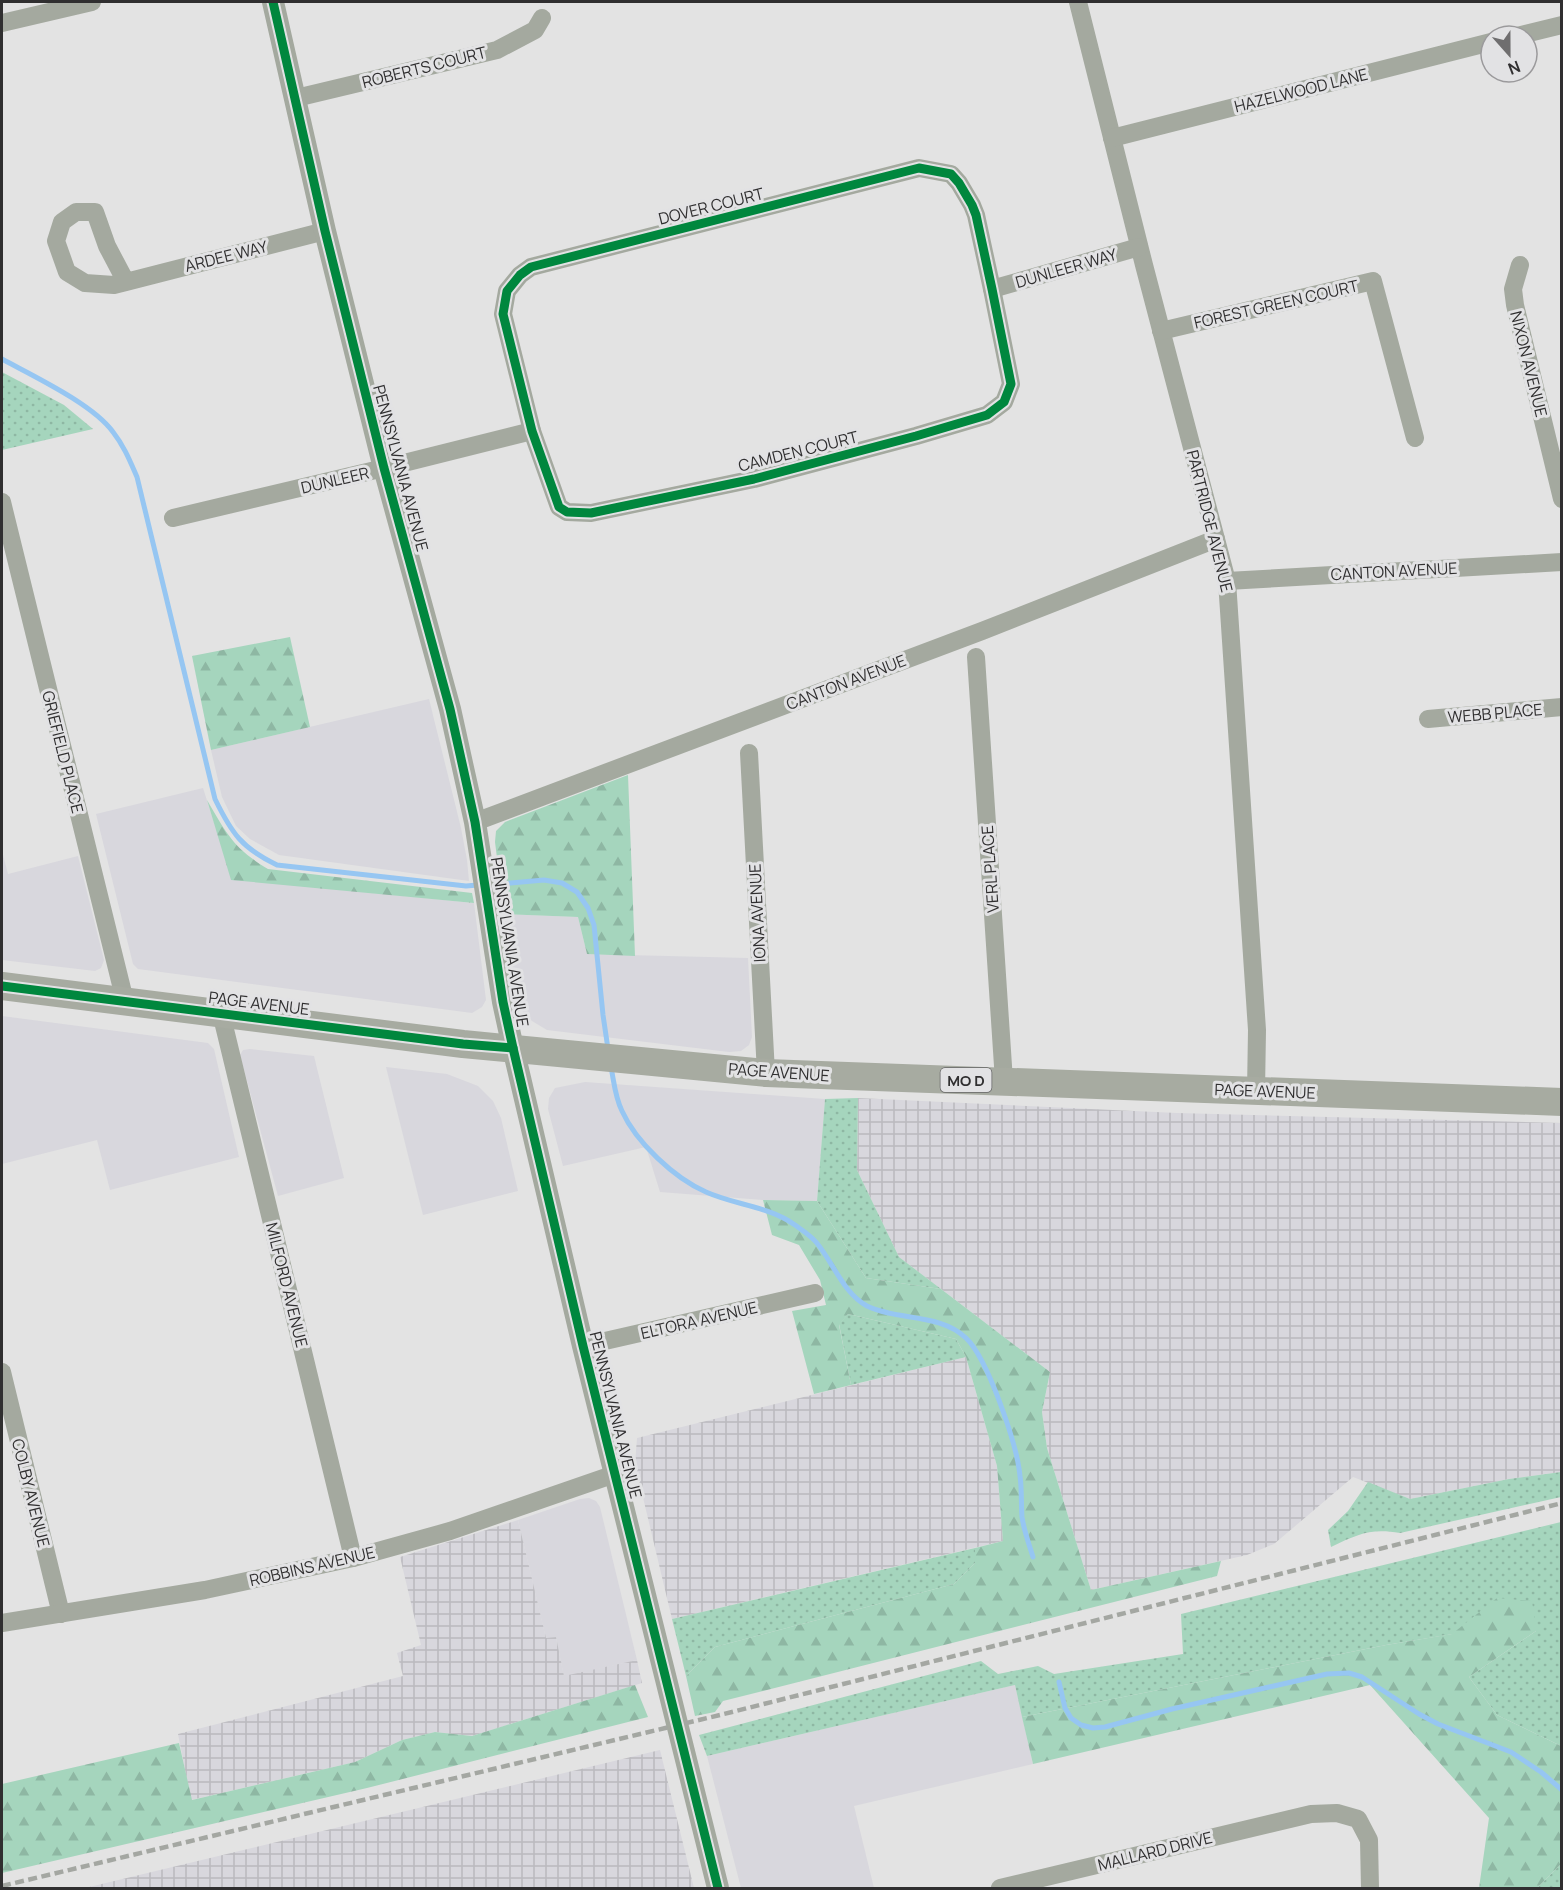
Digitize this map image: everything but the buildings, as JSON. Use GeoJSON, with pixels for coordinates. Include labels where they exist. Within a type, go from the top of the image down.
{"type":"FeatureCollection","features":[{"type":"Feature","properties":{"kind":"main road","name":"PAGE AVENUE"},"geometry":{"type":"LineString","coordinates":[[2,986],[463,1044],[766,1073],[1562,1102]]}},
{"type":"Feature","properties":{"kind":"street"},"geometry":{"type":"LineString","coordinates":[[2,23],[92,2]]}},
{"type":"Feature","properties":{"kind":"street","name":"PENNSYLVANIA AVENUE"},"geometry":{"type":"LineString","coordinates":[[273,2],[384,468],[450,709],[475,822],[503,1002],[513,1048],[583,1346],[718,1888]]}},
{"type":"Feature","properties":{"kind":"street","name":"PARTRIDGE AVENUE"},"geometry":{"type":"LineString","coordinates":[[1078,2],[1227,581],[1257,1030],[1256,1091]]}},
{"type":"Feature","properties":{"kind":"street","name":"ROBERTS COURT"},"geometry":{"type":"LineString","coordinates":[[296,98],[496,50],[535,30],[542,18]]}},
{"type":"Feature","properties":{"kind":"street"},"geometry":{"type":"LineString","coordinates":[[1539,31],[1562,25]]}},
{"type":"Feature","properties":{"kind":"street","name":"HAZELWOOD LANE"},"geometry":{"type":"LineString","coordinates":[[1112,138],[1479,45]]}},
{"type":"Feature","properties":{"kind":"street","name":"DOVER COURT"},"geometry":{"type":"LineString","coordinates":[[532,431],[503,314],[507,291],[519,275],[531,267],[919,168],[951,174],[959,183],[976,215],[992,289]]}},
{"type":"Feature","properties":{"kind":"street","name":"ARDEE WAY"},"geometry":{"type":"LineString","coordinates":[[126,282],[107,246],[95,212],[76,212],[62,222],[56,241],[67,272],[85,283],[114,285],[126,282],[326,231]]}},
{"type":"Feature","properties":{"kind":"street","name":"DUNLEER WAY"},"geometry":{"type":"LineString","coordinates":[[992,289],[1139,246]]}},
{"type":"Feature","properties":{"kind":"street","name":"NIXON AVENUE"},"geometry":{"type":"LineString","coordinates":[[1520,265],[1513,289],[1515,305],[1562,499]]}},
{"type":"Feature","properties":{"kind":"street","name":"FOREST GREEN COURT"},"geometry":{"type":"LineString","coordinates":[[1161,331],[1373,281],[1415,438]]}},
{"type":"Feature","properties":{"kind":"street","name":"CAMDEN COURT"},"geometry":{"type":"LineString","coordinates":[[532,431],[559,507],[567,512],[591,513],[754,479],[987,415],[1004,402],[1011,384],[992,289]]}},
{"type":"Feature","properties":{"kind":"street","name":"DUNLEER"},"geometry":{"type":"LineString","coordinates":[[173,518],[532,431]]}},
{"type":"Feature","properties":{"kind":"street","name":"GRIEFIELD PLACE"},"geometry":{"type":"LineString","coordinates":[[2,502],[125,1001]]}},
{"type":"Feature","properties":{"kind":"street","name":"CANTON AVENUE"},"geometry":{"type":"LineString","coordinates":[[475,822],[982,631],[1216,539]]}},
{"type":"Feature","properties":{"kind":"street","name":"CANTON AVENUE"},"geometry":{"type":"LineString","coordinates":[[1227,581],[1562,562]]}},
{"type":"Feature","properties":{"kind":"street","name":"VERL PLACE"},"geometry":{"type":"LineString","coordinates":[[976,657],[1004,1082]]}},
{"type":"Feature","properties":{"kind":"street","name":"WEBB PLACE"},"geometry":{"type":"LineString","coordinates":[[1428,719],[1562,707]]}},
{"type":"Feature","properties":{"kind":"street","name":"IONA AVENUE"},"geometry":{"type":"LineString","coordinates":[[749,753],[766,1073]]}},
{"type":"Feature","properties":{"kind":"street","name":"MILFORD AVENUE"},"geometry":{"type":"LineString","coordinates":[[221,1013],[353,1558]]}},
{"type":"Feature","properties":{"kind":"street","name":"ELTORA AVENUE"},"geometry":{"type":"LineString","coordinates":[[583,1346],[815,1293]]}},
{"type":"Feature","properties":{"kind":"street","name":"COLBY AVENUE"},"geometry":{"type":"LineString","coordinates":[[2,1372],[60,1614]]}},
{"type":"Feature","properties":{"kind":"street","name":"ROBBINS AVENUE"},"geometry":{"type":"LineString","coordinates":[[2,1623],[205,1590],[353,1558],[450,1531],[615,1474]]}},
{"type":"Feature","properties":{"kind":"street","name":"MALLARD DRIVE"},"geometry":{"type":"LineString","coordinates":[[1000,1888],[1311,1814],[1337,1813],[1358,1819],[1369,1840],[1370,1888]]}},
{"type":"Feature","properties":{"kind":"shaded area"},"geometry":{"type":"Polygon","coordinates":[[[429,699],[461,828],[469,881],[279,855],[250,839],[236,826],[222,797],[211,750],[429,699]]]}},
{"type":"Feature","properties":{"kind":"shaded area"},"geometry":{"type":"Polygon","coordinates":[[[203,788],[232,879],[474,903],[486,1000],[482,1007],[472,1013],[138,969],[133,964],[96,814],[203,788]]]}},
{"type":"Feature","properties":{"kind":"shaded area"},"geometry":{"type":"Polygon","coordinates":[[[2,851],[8,874],[78,856],[104,960],[101,968],[95,971],[2,960],[2,851]]]}},
{"type":"Feature","properties":{"kind":"shaded area"},"geometry":{"type":"Polygon","coordinates":[[[504,914],[578,917],[587,954],[748,958],[752,1037],[749,1045],[741,1051],[729,1052],[547,1030],[532,1021],[522,1011],[516,992],[504,914]]]}},
{"type":"Feature","properties":{"kind":"shaded area"},"geometry":{"type":"Polygon","coordinates":[[[2,1016],[208,1043],[214,1049],[239,1157],[110,1190],[97,1140],[2,1164],[2,1016]]]}},
{"type":"Feature","properties":{"kind":"shaded area"},"geometry":{"type":"Polygon","coordinates":[[[243,1050],[314,1056],[344,1178],[278,1196],[240,1055],[243,1050]]]}},
{"type":"Feature","properties":{"kind":"shaded area"},"geometry":{"type":"Polygon","coordinates":[[[386,1067],[447,1074],[478,1086],[493,1101],[501,1118],[518,1191],[423,1215],[386,1067]]]}},
{"type":"Feature","properties":{"kind":"shaded area"},"geometry":{"type":"Polygon","coordinates":[[[585,1082],[825,1099],[817,1201],[763,1200],[660,1192],[646,1147],[563,1166],[548,1109],[549,1098],[555,1088],[585,1082]]]}},
{"type":"Feature","properties":{"kind":"shaded area"},"geometry":{"type":"Polygon","coordinates":[[[858,1098],[1177,1113],[1561,1123],[1561,1472],[1509,1479],[1410,1499],[1353,1477],[1274,1544],[1247,1555],[1091,1590],[1047,1448],[1042,1412],[1050,1372],[899,1257],[857,1170],[858,1098]]]}},
{"type":"Feature","properties":{"kind":"shaded area"},"geometry":{"type":"Polygon","coordinates":[[[966,1357],[997,1466],[1003,1541],[672,1619],[635,1464],[637,1438],[966,1357]]]}},
{"type":"Feature","properties":{"kind":"shaded area"},"geometry":{"type":"Polygon","coordinates":[[[589,1498],[596,1501],[600,1507],[637,1660],[564,1677],[556,1637],[546,1639],[518,1520],[589,1498]]]}},
{"type":"Feature","properties":{"kind":"shaded area"},"geometry":{"type":"Polygon","coordinates":[[[518,1520],[546,1638],[556,1637],[564,1676],[637,1660],[642,1683],[472,1736],[435,1732],[402,1740],[355,1762],[191,1800],[178,1734],[403,1676],[397,1653],[421,1645],[400,1557],[518,1520]]]}},
{"type":"Feature","properties":{"kind":"shaded area"},"geometry":{"type":"Polygon","coordinates":[[[1015,1685],[1033,1764],[854,1806],[874,1888],[741,1888],[707,1756],[1015,1685]]]}},
{"type":"Feature","properties":{"kind":"shaded area"},"geometry":{"type":"Polygon","coordinates":[[[660,1750],[694,1888],[85,1888],[660,1750]]]}},
{"type":"Feature","properties":{"kind":"green space"},"geometry":{"type":"Polygon","coordinates":[[[2,372],[64,405],[93,429],[2,450],[2,372]]]}},
{"type":"Feature","properties":{"kind":"green space"},"geometry":{"type":"Polygon","coordinates":[[[290,637],[310,727],[211,750],[192,656],[290,637]]]}},
{"type":"Feature","properties":{"kind":"green space"},"geometry":{"type":"Polygon","coordinates":[[[628,775],[635,956],[587,954],[578,917],[504,914],[495,842],[496,831],[505,822],[628,775]]]}},
{"type":"Feature","properties":{"kind":"green space"},"geometry":{"type":"Polygon","coordinates":[[[207,800],[239,847],[268,869],[472,893],[474,903],[231,880],[207,800]]]}},
{"type":"Feature","properties":{"kind":"green space"},"geometry":{"type":"Polygon","coordinates":[[[858,1098],[857,1170],[899,1257],[941,1289],[866,1278],[817,1201],[825,1099],[858,1098]]]}},
{"type":"Feature","properties":{"kind":"green space"},"geometry":{"type":"Polygon","coordinates":[[[763,1200],[817,1201],[866,1278],[941,1289],[1050,1372],[1042,1412],[1047,1448],[1091,1590],[1221,1561],[1217,1576],[723,1701],[715,1712],[695,1716],[686,1676],[715,1647],[954,1584],[975,1563],[975,1548],[1003,1541],[997,1466],[966,1357],[956,1339],[848,1314],[839,1325],[851,1385],[814,1394],[792,1311],[826,1305],[820,1280],[799,1245],[772,1235],[763,1200]]]}},
{"type":"Feature","properties":{"kind":"green space"},"geometry":{"type":"Polygon","coordinates":[[[848,1314],[956,1339],[966,1357],[851,1385],[839,1324],[848,1314]]]}},
{"type":"Feature","properties":{"kind":"green space"},"geometry":{"type":"Polygon","coordinates":[[[1561,1472],[1561,1497],[1400,1533],[1381,1531],[1365,1533],[1331,1547],[1328,1530],[1348,1511],[1368,1482],[1410,1499],[1509,1479],[1561,1472]]]}},
{"type":"Feature","properties":{"kind":"green space"},"geometry":{"type":"Polygon","coordinates":[[[1561,1522],[1561,1746],[1497,1715],[1469,1677],[1536,1631],[1498,1598],[1453,1634],[1386,1645],[1022,1717],[1015,1685],[707,1756],[699,1735],[981,1661],[998,1674],[1038,1666],[1054,1674],[1183,1654],[1181,1614],[1561,1522]]]}},
{"type":"Feature","properties":{"kind":"green space"},"geometry":{"type":"Polygon","coordinates":[[[975,1548],[975,1563],[954,1584],[715,1647],[686,1676],[672,1619],[975,1548]]]}},
{"type":"Feature","properties":{"kind":"green space"},"geometry":{"type":"Polygon","coordinates":[[[1497,1598],[1532,1601],[1536,1631],[1469,1677],[1497,1715],[1561,1746],[1561,1864],[1537,1888],[1479,1888],[1489,1818],[1370,1685],[1033,1764],[1022,1717],[1452,1634],[1497,1598]]]}},
{"type":"Feature","properties":{"kind":"green space"},"geometry":{"type":"Polygon","coordinates":[[[635,1685],[648,1717],[367,1788],[2,1873],[2,1784],[179,1743],[192,1800],[355,1762],[402,1740],[435,1732],[472,1736],[635,1685]]]}},
{"type":"Feature","properties":{"kind":"green space"},"geometry":{"type":"Polygon","coordinates":[[[1561,1864],[1561,1888],[1537,1888],[1561,1864]]]}},
{"type":"Feature","properties":{"kind":"waterway"},"geometry":{"type":"LineString","coordinates":[[2,359],[62,391],[92,411],[113,432],[126,454],[137,477],[215,799],[239,839],[246,846],[277,865],[466,886],[478,885]]}},
{"type":"Feature","properties":{"kind":"waterway"},"geometry":{"type":"LineString","coordinates":[[490,885],[544,880],[562,883],[577,892],[588,908],[594,925],[608,1049]]}},
{"type":"Feature","properties":{"kind":"waterway"},"geometry":{"type":"LineString","coordinates":[[611,1067],[618,1100],[628,1123],[646,1147],[681,1178],[706,1192],[774,1214],[795,1225],[816,1242],[851,1293],[867,1306],[879,1311],[944,1325],[956,1330],[966,1338],[983,1364],[1007,1424],[1018,1462],[1022,1517],[1033,1557]]}},
{"type":"Feature","properties":{"kind":"waterway"},"geometry":{"type":"LineString","coordinates":[[1059,1682],[1065,1708],[1071,1718],[1081,1725],[1093,1728],[1327,1674],[1349,1673],[1362,1677],[1438,1724],[1511,1752],[1541,1772],[1562,1790]]}},
{"type":"Feature","properties":{"kind":"railway"},"geometry":{"type":"LineString","coordinates":[[2,1886],[720,1715],[1562,1503]]}},
{"type":"Feature","properties":{"kind":"cycle path"},"geometry":{"type":"LineString","coordinates":[[273,2],[325,231],[384,468],[450,709],[475,822],[503,1002],[513,1048],[583,1346],[718,1888]]}},
{"type":"Feature","properties":{"kind":"cycle path"},"geometry":{"type":"LineString","coordinates":[[919,168],[951,174],[959,183],[976,215],[1011,384],[1004,402],[987,415],[754,479],[591,513],[567,512],[559,507],[532,431],[503,314],[507,291],[520,275],[531,267],[919,168]]}},
{"type":"Feature","properties":{"kind":"cycle path"},"geometry":{"type":"LineString","coordinates":[[2,986],[463,1044],[513,1048]]}}]}
